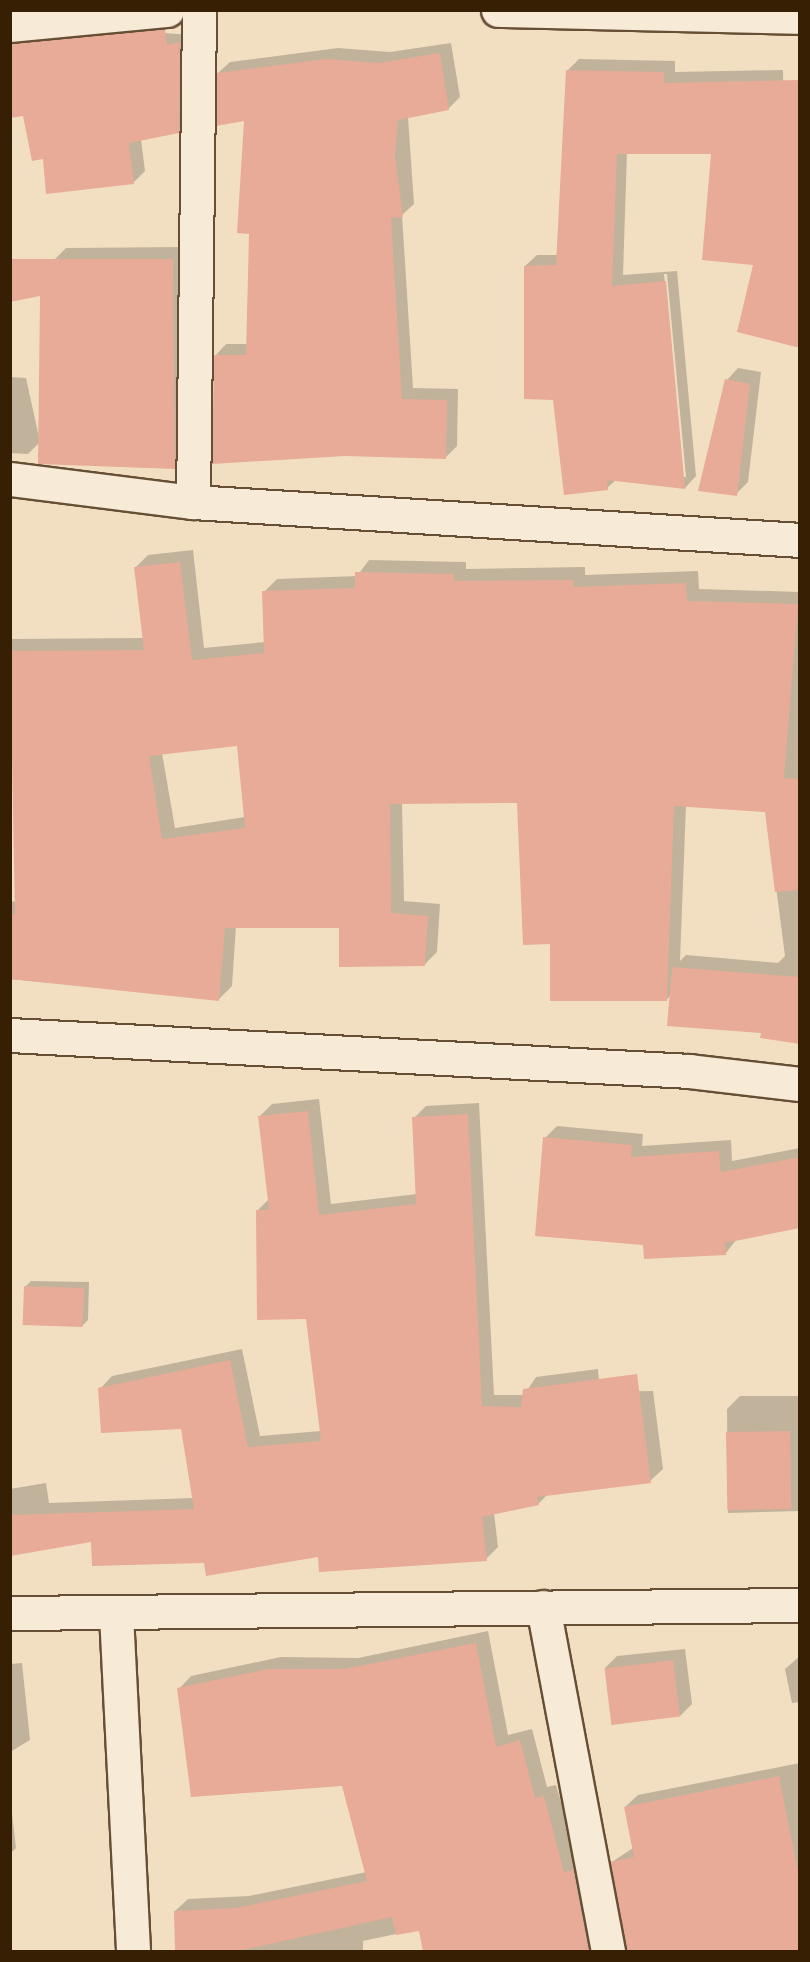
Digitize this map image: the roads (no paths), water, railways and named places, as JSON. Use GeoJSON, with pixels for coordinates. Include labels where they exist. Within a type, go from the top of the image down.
{"type":"FeatureCollection","features":[{"type":"Feature","properties":{"kind":"street"},"geometry":{"type":"LineString","coordinates":[[10,25],[167,10]]}},
{"type":"Feature","properties":{"kind":"street"},"geometry":{"type":"LineString","coordinates":[[193,502],[199,10]]}},
{"type":"Feature","properties":{"kind":"street"},"geometry":{"type":"LineString","coordinates":[[498,10],[800,17]]}},
{"type":"Feature","properties":{"kind":"street"},"geometry":{"type":"LineString","coordinates":[[10,479],[193,502],[800,540]]}},
{"type":"Feature","properties":{"kind":"street"},"geometry":{"type":"LineString","coordinates":[[10,1035],[689,1071],[800,1084]]}},
{"type":"Feature","properties":{"kind":"street"},"geometry":{"type":"LineString","coordinates":[[10,1613],[116,1614],[800,1605]]}},
{"type":"Feature","properties":{"kind":"street"},"geometry":{"type":"LineString","coordinates":[[543,1607],[608,1952]]}},
{"type":"Feature","properties":{"kind":"street"},"geometry":{"type":"LineString","coordinates":[[116,1614],[134,1952]]}}]}
